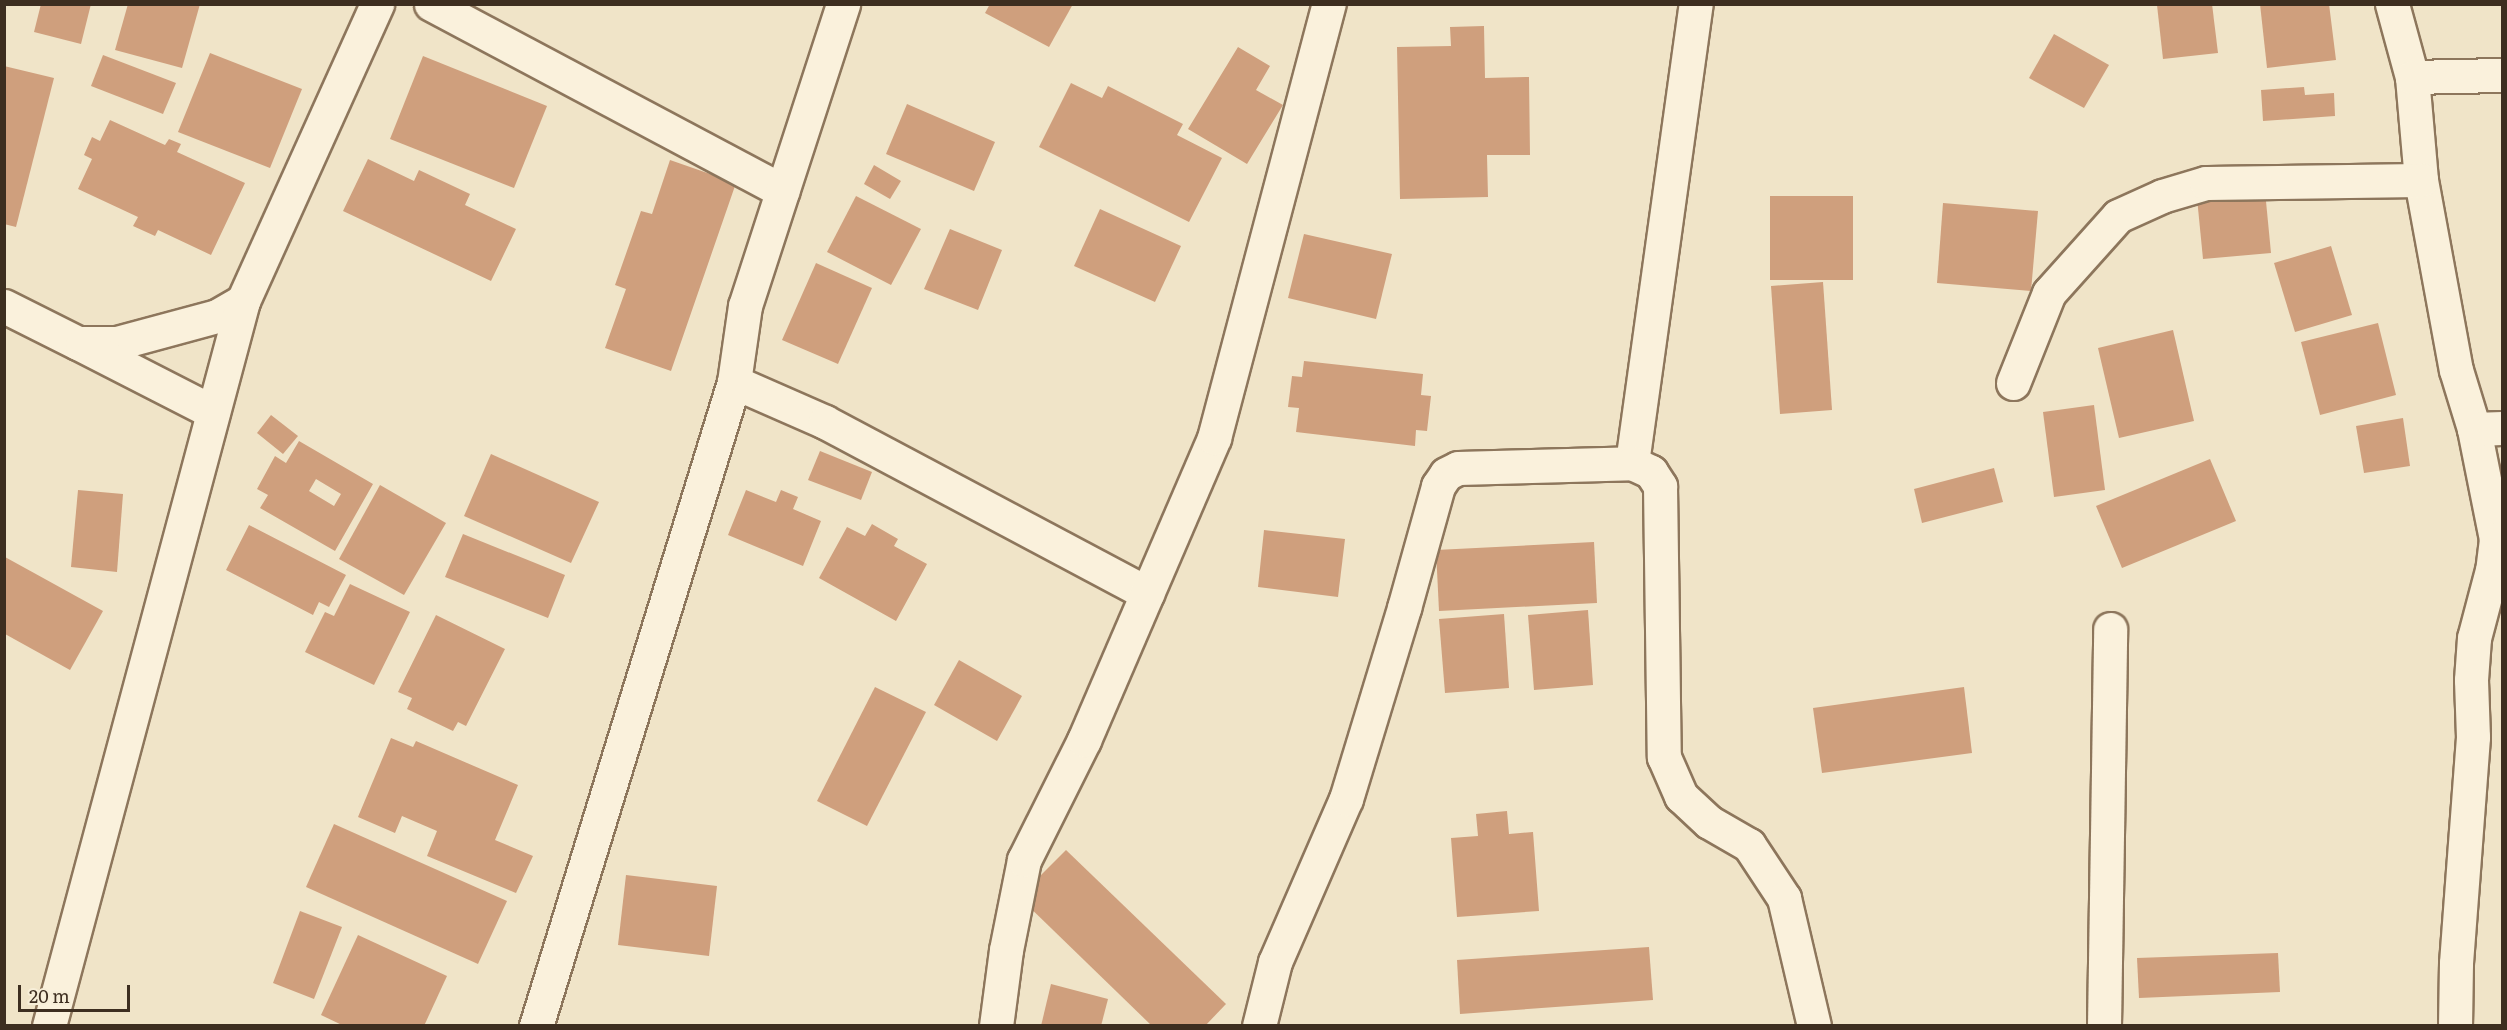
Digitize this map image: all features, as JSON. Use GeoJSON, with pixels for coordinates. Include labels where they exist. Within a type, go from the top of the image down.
{"type":"FeatureCollection","features":[{"type":"Feature","properties":{"kind":"street"},"geometry":{"type":"LineString","coordinates":[[49,1026],[243,301],[377,4]]}},
{"type":"Feature","properties":{"kind":"street"},"geometry":{"type":"LineString","coordinates":[[431,4],[782,191]]}},
{"type":"Feature","properties":{"kind":"street"},"geometry":{"type":"LineString","coordinates":[[536,1026],[734,382],[745,306],[843,4]]}},
{"type":"Feature","properties":{"kind":"street"},"geometry":{"type":"LineString","coordinates":[[996,1026],[1006,950],[1024,860],[1084,740],[1214,438],[1329,4]]}},
{"type":"Feature","properties":{"kind":"street"},"geometry":{"type":"LineString","coordinates":[[1632,462],[1696,4]]}},
{"type":"Feature","properties":{"kind":"street"},"geometry":{"type":"LineString","coordinates":[[2392,4],[2412,77],[2421,180],[2456,370],[2488,429],[2496,539],[2492,570],[2475,638],[2471,680],[2473,737],[2456,963],[2455,1026]]}},
{"type":"Feature","properties":{"kind":"street"},"geometry":{"type":"LineString","coordinates":[[2412,77],[2502,75]]}},
{"type":"Feature","properties":{"kind":"street"},"geometry":{"type":"LineString","coordinates":[[2013,383],[2049,293],[2118,216],[2162,196],[2206,183],[2421,180]]}},
{"type":"Feature","properties":{"kind":"street"},"geometry":{"type":"LineString","coordinates":[[78,343],[117,343],[176,328],[217,316],[243,301]]}},
{"type":"Feature","properties":{"kind":"street"},"geometry":{"type":"LineString","coordinates":[[4,306],[213,412]]}},
{"type":"Feature","properties":{"kind":"street"},"geometry":{"type":"LineString","coordinates":[[734,382],[825,422],[1147,593]]}},
{"type":"Feature","properties":{"kind":"street"},"geometry":{"type":"LineString","coordinates":[[1259,1026],[1275,962],[1346,800],[1404,608],[1437,486],[1446,474],[1458,468],[1632,462],[1651,472],[1660,486],[1664,757],[1681,796],[1709,822],[1749,845],[1784,898],[1814,1026]]}},
{"type":"Feature","properties":{"kind":"street"},"geometry":{"type":"LineString","coordinates":[[2104,1026],[2110,629]]}},
{"type":"Feature","properties":{"kind":"building"},"geometry":{"type":"Polygon","coordinates":[[[41,4],[91,4],[81,44],[34,32],[41,4]]]}},
{"type":"Feature","properties":{"kind":"building"},"geometry":{"type":"Polygon","coordinates":[[[128,4],[200,4],[182,68],[115,50],[128,4]]]}},
{"type":"Feature","properties":{"kind":"building"},"geometry":{"type":"Polygon","coordinates":[[[990,4],[1073,4],[1049,47],[985,13],[990,4]]]}},
{"type":"Feature","properties":{"kind":"building"},"geometry":{"type":"Polygon","coordinates":[[[2212,4],[2218,53],[2163,59],[2157,5],[2212,4]]]}},
{"type":"Feature","properties":{"kind":"building"},"geometry":{"type":"Polygon","coordinates":[[[2260,4],[2329,4],[2336,60],[2267,68],[2260,4]]]}},
{"type":"Feature","properties":{"kind":"building"},"geometry":{"type":"Polygon","coordinates":[[[1484,26],[1485,78],[1529,77],[1530,155],[1487,155],[1488,197],[1400,199],[1397,47],[1451,46],[1450,27],[1484,26]]]}},
{"type":"Feature","properties":{"kind":"building"},"geometry":{"type":"Polygon","coordinates":[[[2054,34],[2109,65],[2084,108],[2029,78],[2054,34]]]}},
{"type":"Feature","properties":{"kind":"building"},"geometry":{"type":"Polygon","coordinates":[[[1238,47],[1270,66],[1256,90],[1283,105],[1247,164],[1188,129],[1238,47]]]}},
{"type":"Feature","properties":{"kind":"building"},"geometry":{"type":"Polygon","coordinates":[[[210,53],[302,89],[270,168],[178,132],[210,53]]]}},
{"type":"Feature","properties":{"kind":"building"},"geometry":{"type":"Polygon","coordinates":[[[103,55],[176,83],[163,114],[91,86],[103,55]]]}},
{"type":"Feature","properties":{"kind":"building"},"geometry":{"type":"Polygon","coordinates":[[[423,56],[547,106],[514,188],[390,139],[423,56]]]}},
{"type":"Feature","properties":{"kind":"building"},"geometry":{"type":"Polygon","coordinates":[[[4,66],[54,78],[16,227],[4,224],[4,66]]]}},
{"type":"Feature","properties":{"kind":"building"},"geometry":{"type":"Polygon","coordinates":[[[1071,83],[1102,98],[1108,86],[1183,124],[1177,135],[1222,158],[1189,222],[1039,147],[1071,83]]]}},
{"type":"Feature","properties":{"kind":"building"},"geometry":{"type":"Polygon","coordinates":[[[2304,87],[2305,95],[2334,93],[2335,116],[2263,121],[2261,90],[2304,87]]]}},
{"type":"Feature","properties":{"kind":"building"},"geometry":{"type":"Polygon","coordinates":[[[907,104],[995,142],[974,191],[886,154],[907,104]]]}},
{"type":"Feature","properties":{"kind":"building"},"geometry":{"type":"Polygon","coordinates":[[[110,120],[165,145],[169,139],[181,144],[177,152],[245,183],[211,255],[158,230],[155,236],[133,226],[138,217],[78,189],[92,159],[84,155],[92,137],[100,141],[110,120]]]}},
{"type":"Feature","properties":{"kind":"building"},"geometry":{"type":"Polygon","coordinates":[[[368,159],[414,181],[419,170],[470,194],[465,205],[516,229],[491,281],[343,211],[368,159]]]}},
{"type":"Feature","properties":{"kind":"building"},"geometry":{"type":"Polygon","coordinates":[[[670,160],[736,183],[671,371],[605,348],[626,289],[615,285],[641,211],[652,214],[670,160]]]}},
{"type":"Feature","properties":{"kind":"building"},"geometry":{"type":"Polygon","coordinates":[[[874,165],[901,181],[890,199],[864,184],[874,165]]]}},
{"type":"Feature","properties":{"kind":"building"},"geometry":{"type":"Polygon","coordinates":[[[2265,191],[2271,253],[2203,259],[2197,198],[2265,191]]]}},
{"type":"Feature","properties":{"kind":"building"},"geometry":{"type":"Polygon","coordinates":[[[856,196],[921,229],[891,285],[827,252],[856,196]]]}},
{"type":"Feature","properties":{"kind":"building"},"geometry":{"type":"Polygon","coordinates":[[[1770,196],[1853,196],[1853,280],[1770,280],[1770,196]]]}},
{"type":"Feature","properties":{"kind":"building"},"geometry":{"type":"Polygon","coordinates":[[[1943,203],[2038,211],[2031,291],[1937,283],[1943,203]]]}},
{"type":"Feature","properties":{"kind":"building"},"geometry":{"type":"Polygon","coordinates":[[[1100,209],[1181,246],[1155,302],[1074,266],[1100,209]]]}},
{"type":"Feature","properties":{"kind":"building"},"geometry":{"type":"Polygon","coordinates":[[[950,229],[1002,250],[978,310],[924,289],[950,229]]]}},
{"type":"Feature","properties":{"kind":"building"},"geometry":{"type":"Polygon","coordinates":[[[1304,234],[1392,254],[1376,319],[1288,298],[1304,234]]]}},
{"type":"Feature","properties":{"kind":"building"},"geometry":{"type":"Polygon","coordinates":[[[2331,246],[2352,315],[2295,332],[2274,263],[2331,246]]]}},
{"type":"Feature","properties":{"kind":"building"},"geometry":{"type":"Polygon","coordinates":[[[816,263],[872,288],[838,364],[782,340],[816,263]]]}},
{"type":"Feature","properties":{"kind":"building"},"geometry":{"type":"Polygon","coordinates":[[[1823,282],[1832,410],[1780,414],[1771,286],[1823,282]]]}},
{"type":"Feature","properties":{"kind":"building"},"geometry":{"type":"Polygon","coordinates":[[[2378,323],[2396,395],[2320,415],[2301,342],[2378,323]]]}},
{"type":"Feature","properties":{"kind":"building"},"geometry":{"type":"Polygon","coordinates":[[[2173,330],[2194,421],[2119,438],[2098,348],[2173,330]]]}},
{"type":"Feature","properties":{"kind":"building"},"geometry":{"type":"Polygon","coordinates":[[[1304,361],[1423,374],[1421,395],[1431,396],[1427,431],[1416,430],[1415,446],[1296,432],[1299,408],[1288,407],[1292,376],[1302,377],[1304,361]]]}},
{"type":"Feature","properties":{"kind":"building"},"geometry":{"type":"Polygon","coordinates":[[[2094,405],[2105,490],[2054,497],[2043,412],[2094,405]]]}},
{"type":"Feature","properties":{"kind":"building"},"geometry":{"type":"Polygon","coordinates":[[[271,415],[298,436],[283,454],[257,433],[271,415]]]}},
{"type":"Feature","properties":{"kind":"building"},"geometry":{"type":"Polygon","coordinates":[[[2403,418],[2410,466],[2364,473],[2356,426],[2403,418]]]}},
{"type":"Feature","properties":{"kind":"building"},"geometry":{"type":"Polygon","coordinates":[[[299,441],[373,484],[335,551],[260,508],[268,495],[257,489],[275,456],[286,463],[299,441]],[[316,479],[309,491],[334,506],[341,494],[316,479]]]}},
{"type":"Feature","properties":{"kind":"building"},"geometry":{"type":"Polygon","coordinates":[[[820,451],[872,472],[861,500],[808,480],[820,451]]]}},
{"type":"Feature","properties":{"kind":"building"},"geometry":{"type":"Polygon","coordinates":[[[491,454],[599,502],[571,563],[464,516],[491,454]]]}},
{"type":"Feature","properties":{"kind":"building"},"geometry":{"type":"Polygon","coordinates":[[[2210,459],[2236,521],[2122,568],[2096,506],[2210,459]]]}},
{"type":"Feature","properties":{"kind":"building"},"geometry":{"type":"Polygon","coordinates":[[[1994,468],[2003,502],[1922,523],[1914,489],[1994,468]]]}},
{"type":"Feature","properties":{"kind":"building"},"geometry":{"type":"Polygon","coordinates":[[[380,485],[446,523],[404,595],[339,559],[380,485]]]}},
{"type":"Feature","properties":{"kind":"building"},"geometry":{"type":"Polygon","coordinates":[[[78,490],[123,494],[117,572],[71,567],[78,490]]]}},
{"type":"Feature","properties":{"kind":"building"},"geometry":{"type":"Polygon","coordinates":[[[746,490],[776,502],[781,490],[798,497],[793,509],[821,521],[803,566],[728,535],[746,490]]]}},
{"type":"Feature","properties":{"kind":"building"},"geometry":{"type":"Polygon","coordinates":[[[872,524],[898,539],[894,546],[927,564],[896,621],[819,578],[847,527],[865,536],[872,524]]]}},
{"type":"Feature","properties":{"kind":"building"},"geometry":{"type":"Polygon","coordinates":[[[249,525],[346,575],[329,607],[319,602],[313,615],[226,570],[249,525]]]}},
{"type":"Feature","properties":{"kind":"building"},"geometry":{"type":"Polygon","coordinates":[[[1264,530],[1345,539],[1338,597],[1258,587],[1264,530]]]}},
{"type":"Feature","properties":{"kind":"building"},"geometry":{"type":"Polygon","coordinates":[[[463,534],[565,575],[548,618],[445,577],[463,534]]]}},
{"type":"Feature","properties":{"kind":"building"},"geometry":{"type":"Polygon","coordinates":[[[1594,542],[1597,603],[1439,611],[1436,550],[1594,542]]]}},
{"type":"Feature","properties":{"kind":"building"},"geometry":{"type":"Polygon","coordinates":[[[5,557],[103,611],[70,670],[5,634],[5,557]]]}},
{"type":"Feature","properties":{"kind":"building"},"geometry":{"type":"Polygon","coordinates":[[[350,584],[410,612],[374,685],[305,652],[325,612],[334,616],[350,584]]]}},
{"type":"Feature","properties":{"kind":"building"},"geometry":{"type":"Polygon","coordinates":[[[1588,610],[1593,685],[1534,690],[1528,615],[1588,610]]]}},
{"type":"Feature","properties":{"kind":"building"},"geometry":{"type":"Polygon","coordinates":[[[1504,614],[1509,688],[1445,693],[1439,619],[1504,614]]]}},
{"type":"Feature","properties":{"kind":"building"},"geometry":{"type":"Polygon","coordinates":[[[436,615],[505,649],[466,726],[458,722],[453,731],[407,709],[412,698],[398,692],[436,615]]]}},
{"type":"Feature","properties":{"kind":"building"},"geometry":{"type":"Polygon","coordinates":[[[959,660],[1022,696],[997,741],[934,705],[959,660]]]}},
{"type":"Feature","properties":{"kind":"building"},"geometry":{"type":"Polygon","coordinates":[[[875,687],[926,712],[867,826],[817,801],[875,687]]]}},
{"type":"Feature","properties":{"kind":"building"},"geometry":{"type":"Polygon","coordinates":[[[1964,687],[1972,753],[1822,773],[1813,708],[1964,687]]]}},
{"type":"Feature","properties":{"kind":"building"},"geometry":{"type":"Polygon","coordinates":[[[391,738],[413,747],[416,741],[518,785],[495,840],[533,856],[516,893],[427,856],[437,831],[402,816],[395,833],[358,817],[391,738]]]}},
{"type":"Feature","properties":{"kind":"building"},"geometry":{"type":"Polygon","coordinates":[[[1507,811],[1509,834],[1533,832],[1539,911],[1457,917],[1451,838],[1478,836],[1476,814],[1507,811]]]}},
{"type":"Feature","properties":{"kind":"building"},"geometry":{"type":"Polygon","coordinates":[[[334,824],[507,901],[478,964],[306,887],[334,824]]]}},
{"type":"Feature","properties":{"kind":"building"},"geometry":{"type":"Polygon","coordinates":[[[1066,850],[1226,1004],[1205,1026],[1152,1026],[1019,897],[1066,850]]]}},
{"type":"Feature","properties":{"kind":"building"},"geometry":{"type":"Polygon","coordinates":[[[626,875],[717,886],[709,956],[618,945],[626,875]]]}},
{"type":"Feature","properties":{"kind":"building"},"geometry":{"type":"Polygon","coordinates":[[[300,911],[342,927],[314,999],[273,983],[300,911]]]}},
{"type":"Feature","properties":{"kind":"building"},"geometry":{"type":"Polygon","coordinates":[[[358,935],[447,976],[424,1026],[344,1026],[321,1015],[358,935]]]}},
{"type":"Feature","properties":{"kind":"building"},"geometry":{"type":"Polygon","coordinates":[[[1649,947],[1653,1000],[1460,1014],[1457,960],[1649,947]]]}},
{"type":"Feature","properties":{"kind":"building"},"geometry":{"type":"Polygon","coordinates":[[[2278,953],[2280,992],[2139,998],[2137,958],[2278,953]]]}},
{"type":"Feature","properties":{"kind":"building"},"geometry":{"type":"Polygon","coordinates":[[[1051,984],[1108,999],[1101,1026],[1041,1026],[1051,984]]]}}]}
